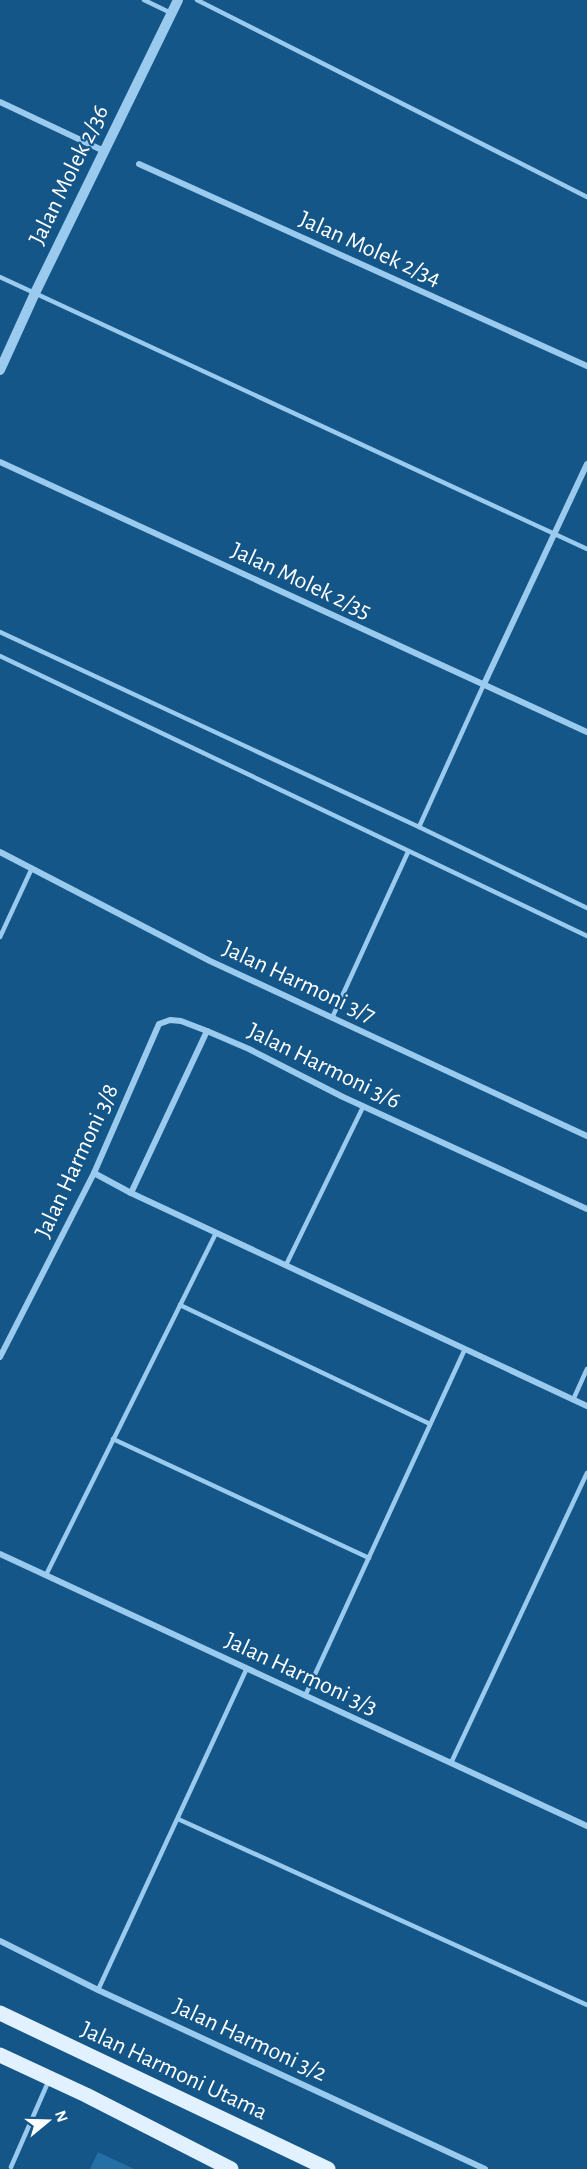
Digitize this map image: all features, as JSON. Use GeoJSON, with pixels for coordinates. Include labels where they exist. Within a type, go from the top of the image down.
{"type":"FeatureCollection","features":[{"type":"Feature","properties":{"kind":"main road","name":"Jalan Harmoni Utama"},"geometry":{"type":"LineString","coordinates":[[0,2013],[328,2169]]}},
{"type":"Feature","properties":{"kind":"main road"},"geometry":{"type":"LineString","coordinates":[[0,2055],[231,2169]]}},
{"type":"Feature","properties":{"kind":"street","name":"Jalan Molek 2/36"},"geometry":{"type":"LineString","coordinates":[[0,370],[35,293],[178,0]]}},
{"type":"Feature","properties":{"kind":"street"},"geometry":{"type":"LineString","coordinates":[[0,102],[104,151]]}},
{"type":"Feature","properties":{"kind":"street","name":"Jalan Molek 2/34"},"geometry":{"type":"LineString","coordinates":[[139,164],[587,366]]}},
{"type":"Feature","properties":{"kind":"street","name":"Jalan Molek 2/35"},"geometry":{"type":"LineString","coordinates":[[0,462],[587,732]]}},
{"type":"Feature","properties":{"kind":"street"},"geometry":{"type":"LineString","coordinates":[[484,684],[587,464]]}},
{"type":"Feature","properties":{"kind":"street","name":"Jalan Harmoni 3/7"},"geometry":{"type":"LineString","coordinates":[[0,852],[210,961],[587,1136]]}},
{"type":"Feature","properties":{"kind":"street","name":"Jalan Harmoni 3/8"},"geometry":{"type":"LineString","coordinates":[[0,1357],[94,1173],[159,1024],[170,1020],[181,1021],[207,1031]]}},
{"type":"Feature","properties":{"kind":"street"},"geometry":{"type":"LineString","coordinates":[[131,1193],[207,1031]]}},
{"type":"Feature","properties":{"kind":"street","name":"Jalan Harmoni 3/6"},"geometry":{"type":"LineString","coordinates":[[207,1031],[249,1049],[363,1107],[587,1209]]}},
{"type":"Feature","properties":{"kind":"street"},"geometry":{"type":"LineString","coordinates":[[94,1173],[131,1193],[587,1406]]}},
{"type":"Feature","properties":{"kind":"street","name":"Jalan Harmoni 3/3"},"geometry":{"type":"LineString","coordinates":[[0,1554],[587,1826]]}},
{"type":"Feature","properties":{"kind":"street","name":"Jalan Harmoni 3/2"},"geometry":{"type":"LineString","coordinates":[[0,1941],[98,1990],[485,2169]]}},
{"type":"Feature","properties":{"kind":"lane"},"geometry":{"type":"LineString","coordinates":[[144,0],[171,14]]}},
{"type":"Feature","properties":{"kind":"lane"},"geometry":{"type":"LineString","coordinates":[[197,0],[587,196]]}},
{"type":"Feature","properties":{"kind":"lane"},"geometry":{"type":"LineString","coordinates":[[0,277],[587,549]]}},
{"type":"Feature","properties":{"kind":"lane"},"geometry":{"type":"LineString","coordinates":[[0,632],[419,827],[587,908]]}},
{"type":"Feature","properties":{"kind":"lane"},"geometry":{"type":"LineString","coordinates":[[0,656],[587,936]]}},
{"type":"Feature","properties":{"kind":"lane"},"geometry":{"type":"LineString","coordinates":[[419,827],[484,684]]}},
{"type":"Feature","properties":{"kind":"lane"},"geometry":{"type":"LineString","coordinates":[[332,1018],[408,852]]}},
{"type":"Feature","properties":{"kind":"lane"},"geometry":{"type":"LineString","coordinates":[[0,937],[32,868]]}},
{"type":"Feature","properties":{"kind":"lane"},"geometry":{"type":"LineString","coordinates":[[286,1265],[363,1107]]}},
{"type":"Feature","properties":{"kind":"lane"},"geometry":{"type":"LineString","coordinates":[[46,1575],[216,1233]]}},
{"type":"Feature","properties":{"kind":"lane"},"geometry":{"type":"LineString","coordinates":[[180,1305],[430,1424]]}},
{"type":"Feature","properties":{"kind":"lane"},"geometry":{"type":"LineString","coordinates":[[305,1696],[465,1349]]}},
{"type":"Feature","properties":{"kind":"lane"},"geometry":{"type":"LineString","coordinates":[[573,1400],[587,1370]]}},
{"type":"Feature","properties":{"kind":"lane"},"geometry":{"type":"LineString","coordinates":[[113,1439],[369,1558]]}},
{"type":"Feature","properties":{"kind":"lane"},"geometry":{"type":"LineString","coordinates":[[451,1763],[587,1473]]}},
{"type":"Feature","properties":{"kind":"lane"},"geometry":{"type":"LineString","coordinates":[[98,1990],[247,1668]]}},
{"type":"Feature","properties":{"kind":"lane"},"geometry":{"type":"LineString","coordinates":[[178,1819],[587,2005]]}},
{"type":"Feature","properties":{"kind":"lane"},"geometry":{"type":"LineString","coordinates":[[11,2167],[50,2078]]}},
{"type":"Feature","properties":{"kind":"shaded area"},"geometry":{"type":"Polygon","coordinates":[[[98,2152],[134,2169],[90,2169],[98,2152]]]}}]}
